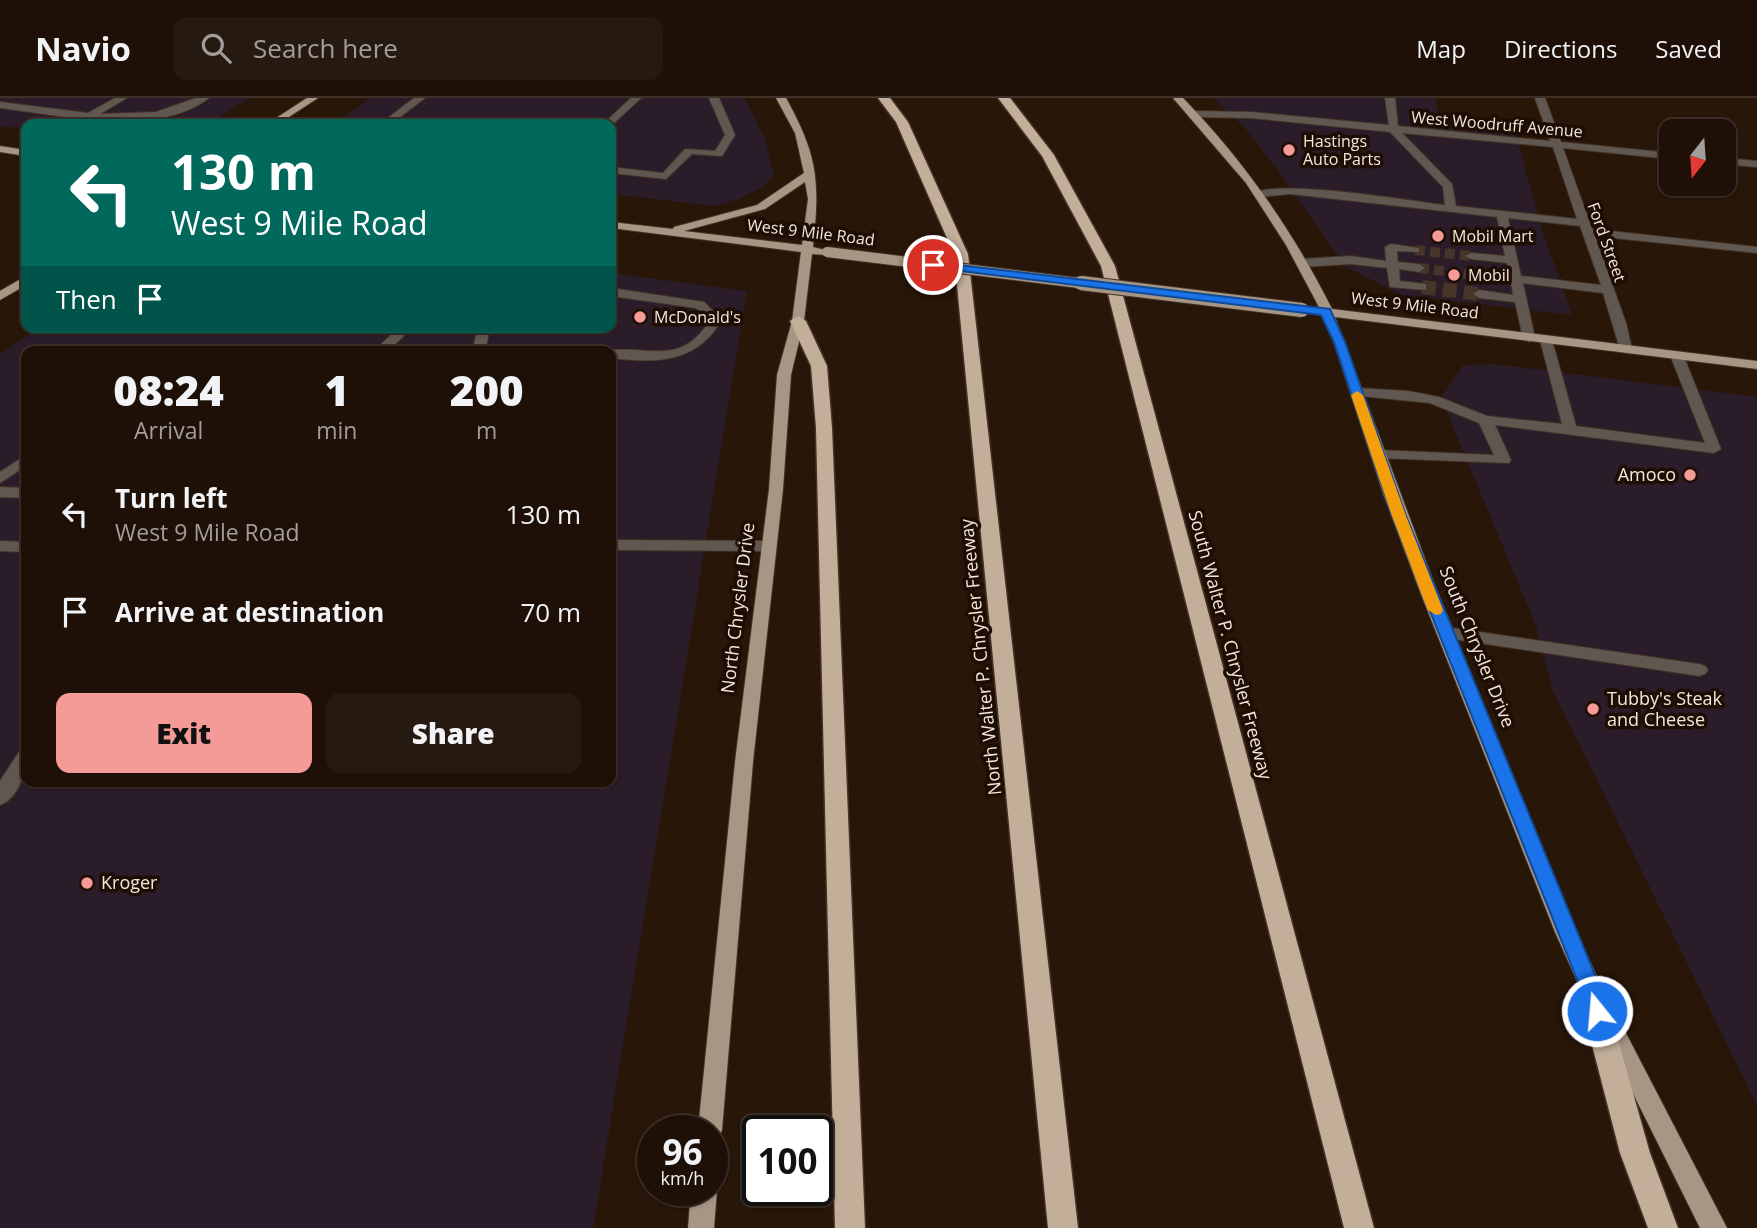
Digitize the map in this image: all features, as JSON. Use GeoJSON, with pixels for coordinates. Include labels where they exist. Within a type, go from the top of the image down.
{"type":"FeatureCollection","features":[{"type":"Feature","properties":{"kind":"highway","name":"North Walter P. Chrysler Freeway"},"geometry":{"type":"LineString","coordinates":[[884,98],[902,122],[961,254],[1063,1228]]}},
{"type":"Feature","properties":{"kind":"highway","name":"South Walter P. Chrysler Freeway"},"geometry":{"type":"LineString","coordinates":[[1004,98],[1048,155],[1108,266],[1359,1228]]}},
{"type":"Feature","properties":{"kind":"highway"},"geometry":{"type":"LineString","coordinates":[[798,321],[818,366],[824,428],[850,1228]]}},
{"type":"Feature","properties":{"kind":"highway"},"geometry":{"type":"LineString","coordinates":[[1590,987],[1635,1153],[1663,1228]]}},
{"type":"Feature","properties":{"kind":"main road"},"geometry":{"type":"LineString","coordinates":[[280,119],[313,98]]}},
{"type":"Feature","properties":{"kind":"main road","name":"North Chrysler Drive"},"geometry":{"type":"LineString","coordinates":[[711,1115],[784,375],[798,321],[813,199],[807,155],[800,133],[781,98]]}},
{"type":"Feature","properties":{"kind":"main road","name":"South Chrysler Drive"},"geometry":{"type":"LineString","coordinates":[[1178,98],[1258,194],[1301,263],[1326,312],[1340,342],[1377,454],[1445,633],[1590,987],[1714,1228]]}},
{"type":"Feature","properties":{"kind":"main road"},"geometry":{"type":"LineString","coordinates":[[0,149],[21,152]]}},
{"type":"Feature","properties":{"kind":"main road"},"geometry":{"type":"LineString","coordinates":[[664,232],[761,207],[809,175]]}},
{"type":"Feature","properties":{"kind":"main road","name":"West 9 Mile Road"},"geometry":{"type":"LineString","coordinates":[[616,226],[1757,365]]}},
{"type":"Feature","properties":{"kind":"main road"},"geometry":{"type":"LineString","coordinates":[[0,296],[21,283]]}},
{"type":"Feature","properties":{"kind":"main road"},"geometry":{"type":"LineString","coordinates":[[701,1228],[703,1206]]}},
{"type":"Feature","properties":{"kind":"street"},"geometry":{"type":"LineString","coordinates":[[92,114],[122,98]]}},
{"type":"Feature","properties":{"kind":"street"},"geometry":{"type":"LineString","coordinates":[[0,105],[127,118],[187,108],[204,98]]}},
{"type":"Feature","properties":{"kind":"street"},"geometry":{"type":"LineString","coordinates":[[392,119],[420,98]]}},
{"type":"Feature","properties":{"kind":"street"},"geometry":{"type":"LineString","coordinates":[[613,119],[636,98]]}},
{"type":"Feature","properties":{"kind":"street"},"geometry":{"type":"LineString","coordinates":[[616,171],[666,176],[689,151],[718,154],[730,135],[714,98]]}},
{"type":"Feature","properties":{"kind":"street"},"geometry":{"type":"LineString","coordinates":[[1375,98],[1390,99],[1394,130],[1448,186],[1451,209]]}},
{"type":"Feature","properties":{"kind":"street","name":"Ford Street"},"geometry":{"type":"LineString","coordinates":[[1540,98],[1626,349]]}},
{"type":"Feature","properties":{"kind":"street","name":"West Woodruff Avenue"},"geometry":{"type":"LineString","coordinates":[[1194,114],[1251,115],[1659,155]]}},
{"type":"Feature","properties":{"kind":"street"},"geometry":{"type":"LineString","coordinates":[[1736,162],[1757,164]]}},
{"type":"Feature","properties":{"kind":"street"},"geometry":{"type":"LineString","coordinates":[[1258,194],[1290,191],[1451,209],[1757,250]]}},
{"type":"Feature","properties":{"kind":"street"},"geometry":{"type":"LineString","coordinates":[[1503,216],[1529,338]]}},
{"type":"Feature","properties":{"kind":"street"},"geometry":{"type":"LineString","coordinates":[[1415,250],[1391,247],[1394,284],[1422,287]]}},
{"type":"Feature","properties":{"kind":"street"},"geometry":{"type":"LineString","coordinates":[[1471,256],[1512,260]]}},
{"type":"Feature","properties":{"kind":"street"},"geometry":{"type":"LineString","coordinates":[[1301,263],[1351,260],[1419,268]]}},
{"type":"Feature","properties":{"kind":"street"},"geometry":{"type":"LineString","coordinates":[[1475,275],[1608,290]]}},
{"type":"Feature","properties":{"kind":"street"},"geometry":{"type":"LineString","coordinates":[[616,293],[692,303],[710,314],[712,326],[700,343],[670,354],[645,358],[616,355]]}},
{"type":"Feature","properties":{"kind":"street"},"geometry":{"type":"LineString","coordinates":[[1479,294],[1520,299]]}},
{"type":"Feature","properties":{"kind":"street"},"geometry":{"type":"LineString","coordinates":[[386,346],[400,333]]}},
{"type":"Feature","properties":{"kind":"street"},"geometry":{"type":"LineString","coordinates":[[1546,340],[1570,429]]}},
{"type":"Feature","properties":{"kind":"street"},"geometry":{"type":"LineString","coordinates":[[1356,391],[1434,400],[1485,420],[1714,449],[1677,355]]}},
{"type":"Feature","properties":{"kind":"street"},"geometry":{"type":"LineString","coordinates":[[1377,454],[1504,460],[1485,420]]}},
{"type":"Feature","properties":{"kind":"street"},"geometry":{"type":"LineString","coordinates":[[0,479],[21,463]]}},
{"type":"Feature","properties":{"kind":"street"},"geometry":{"type":"LineString","coordinates":[[0,492],[21,493]]}},
{"type":"Feature","properties":{"kind":"street"},"geometry":{"type":"LineString","coordinates":[[616,545],[769,547]]}},
{"type":"Feature","properties":{"kind":"street"},"geometry":{"type":"LineString","coordinates":[[0,546],[21,547]]}},
{"type":"Feature","properties":{"kind":"street"},"geometry":{"type":"LineString","coordinates":[[1445,633],[1699,670]]}},
{"type":"Feature","properties":{"kind":"street"},"geometry":{"type":"LineString","coordinates":[[0,797],[21,765]]}},
{"type":"Feature","properties":{"kind":"shaded area"},"geometry":{"type":"Polygon","coordinates":[[[0,98],[250,98],[216,119],[21,119],[21,128],[0,126],[0,98]]]}},
{"type":"Feature","properties":{"kind":"shaded area"},"geometry":{"type":"Polygon","coordinates":[[[371,98],[745,98],[765,139],[774,174],[764,186],[739,199],[715,206],[616,195],[616,119],[341,119],[371,98]]]}},
{"type":"Feature","properties":{"kind":"shaded area"},"geometry":{"type":"Polygon","coordinates":[[[1214,98],[1435,98],[1439,119],[1514,128],[1541,226],[1572,315],[1401,295],[1345,266],[1277,169],[1244,127],[1214,98]]]}},
{"type":"Feature","properties":{"kind":"shaded area"},"geometry":{"type":"Polygon","coordinates":[[[616,274],[747,291],[593,1228],[0,1228],[0,354],[31,333],[616,333],[616,274]]]}},
{"type":"Feature","properties":{"kind":"shaded area"},"geometry":{"type":"Polygon","coordinates":[[[1494,364],[1757,397],[1757,1105],[1552,689],[1536,626],[1441,398],[1463,365],[1494,364]]]}},
{"type":"Feature","properties":{"kind":"tunnel"},"geometry":{"type":"LineString","coordinates":[[1415,250],[1471,256]]}},
{"type":"Feature","properties":{"kind":"tunnel"},"geometry":{"type":"LineString","coordinates":[[1419,268],[1475,275]]}},
{"type":"Feature","properties":{"kind":"tunnel"},"geometry":{"type":"LineString","coordinates":[[1422,287],[1479,294]]}},
{"type":"Feature","properties":{"kind":"slow traffic"},"geometry":{"type":"LineString","coordinates":[[1357,395],[1399,516],[1436,610]]}},
{"type":"Feature","properties":{"kind":"place","name":"Hastings Auto Parts"},"geometry":{"type":"Point","coordinates":[1289,150]}},
{"type":"Feature","properties":{"kind":"place","name":"Mobil Mart"},"geometry":{"type":"Point","coordinates":[1438,236]}},
{"type":"Feature","properties":{"kind":"place","name":"Mobil"},"geometry":{"type":"Point","coordinates":[1454,275]}},
{"type":"Feature","properties":{"kind":"place","name":"McDonald's"},"geometry":{"type":"Point","coordinates":[640,317]}},
{"type":"Feature","properties":{"kind":"place","name":"Amoco"},"geometry":{"type":"Point","coordinates":[1690,475]}},
{"type":"Feature","properties":{"kind":"place","name":"Tubby's Steak and Cheese"},"geometry":{"type":"Point","coordinates":[1593,709]}},
{"type":"Feature","properties":{"kind":"place","name":"Kroger"},"geometry":{"type":"Point","coordinates":[87,883]}},
{"type":"Feature","properties":{"kind":"route"},"geometry":{"type":"LineString","coordinates":[[933,265],[1326,312],[1340,342],[1399,516],[1590,987],[1597,1011]]}}]}
